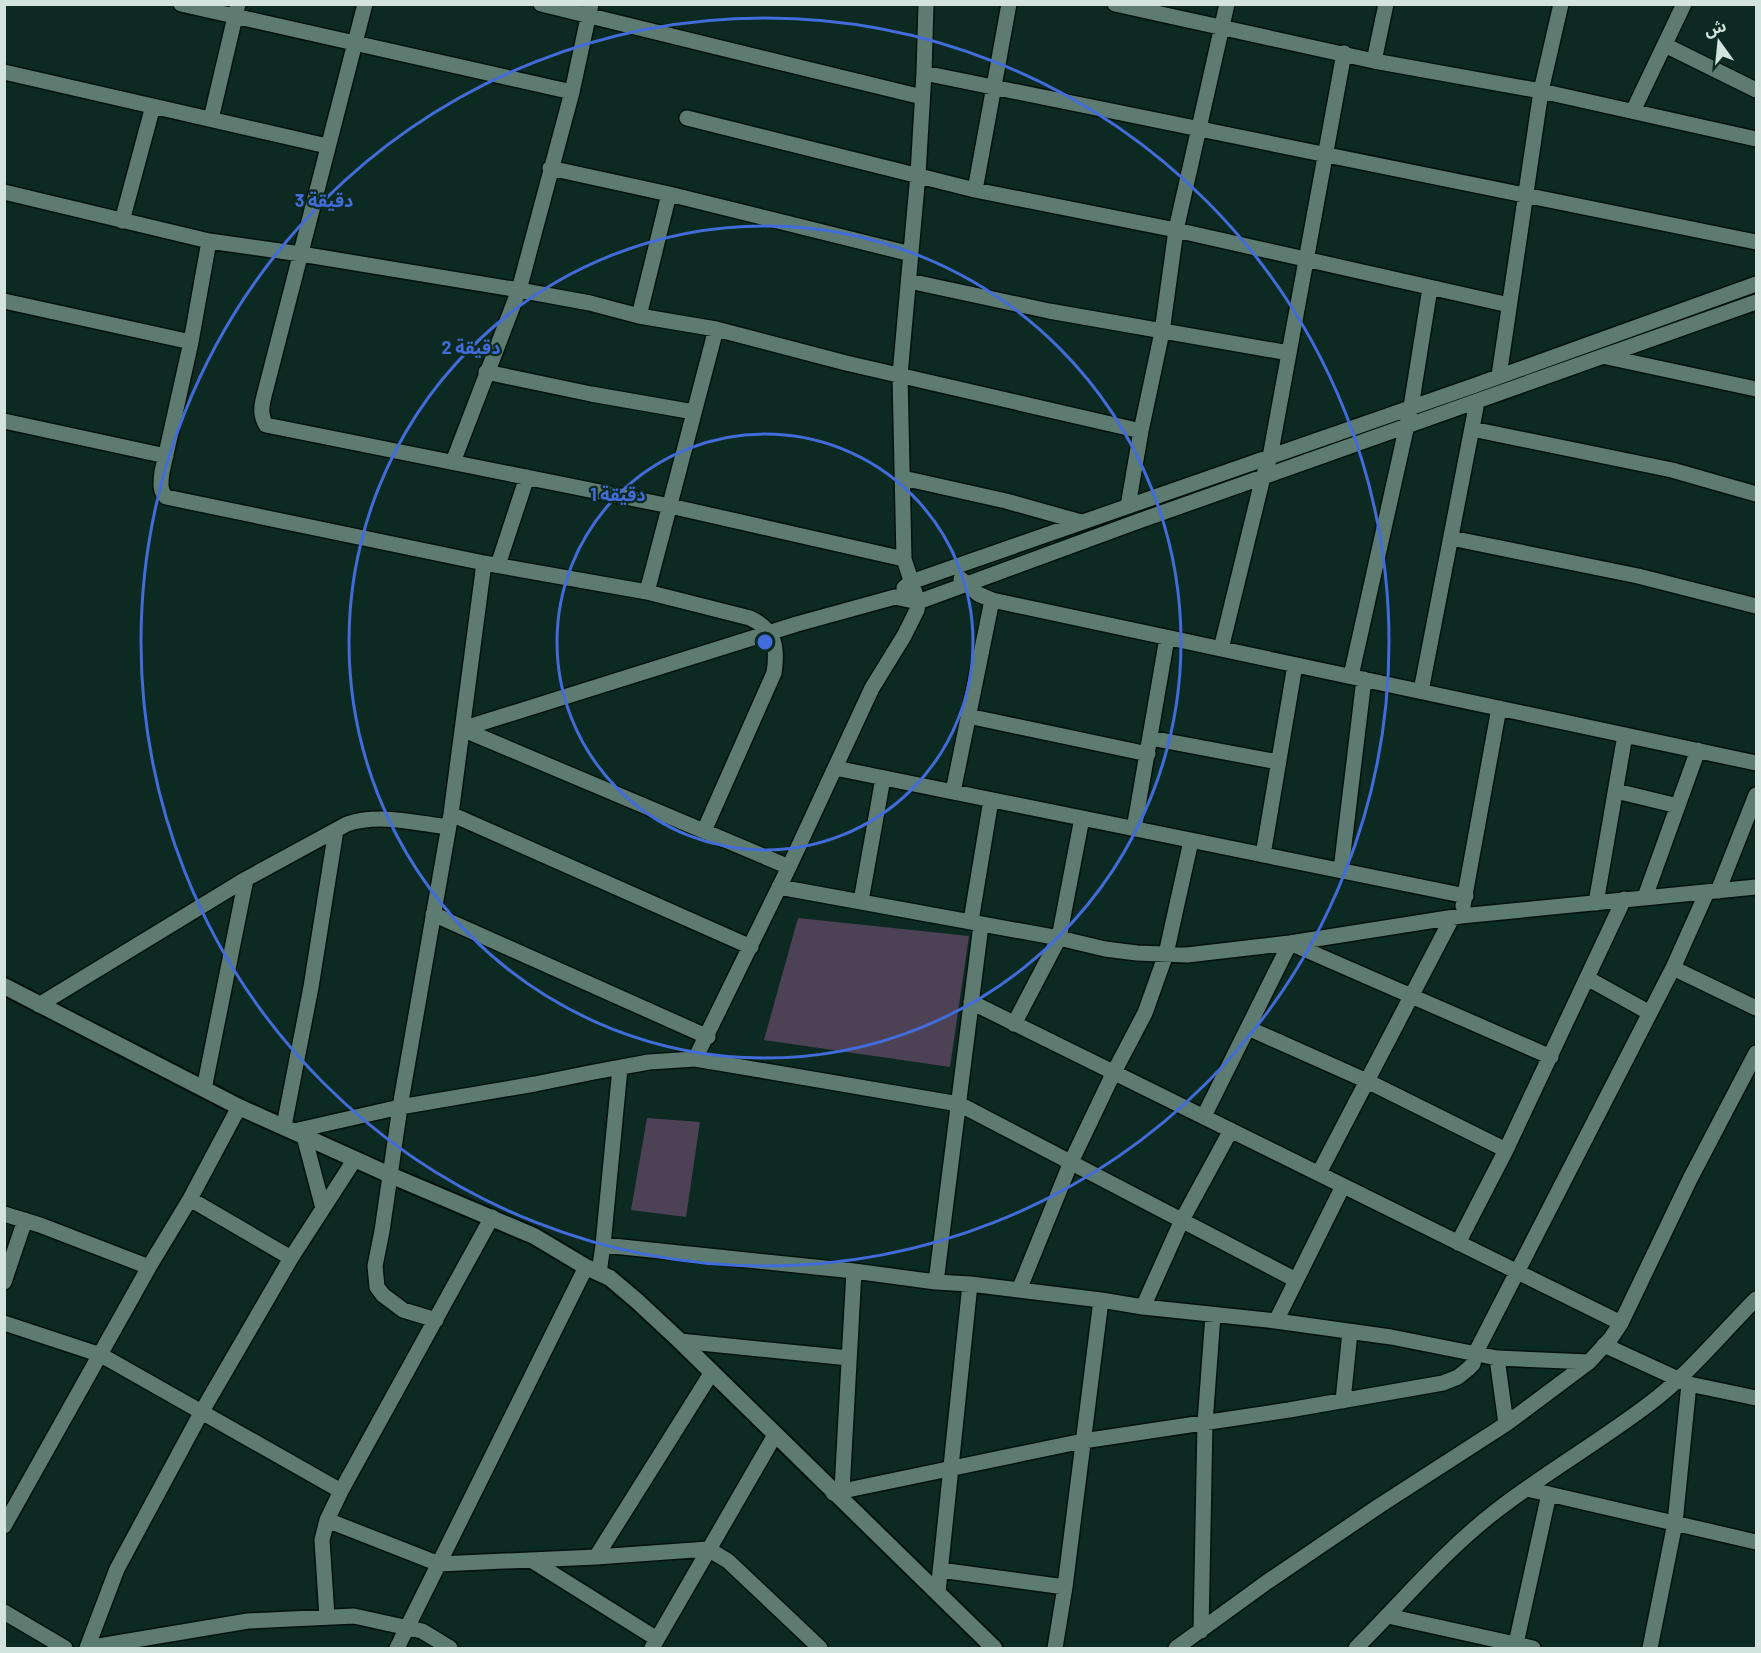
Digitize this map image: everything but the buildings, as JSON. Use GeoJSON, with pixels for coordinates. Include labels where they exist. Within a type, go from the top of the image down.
{"type":"FeatureCollection","features":[{"type":"Feature","properties":{"kind":"street"},"geometry":{"type":"LineString","coordinates":[[181,4],[236,10],[354,43],[572,92]]}},
{"type":"Feature","properties":{"kind":"street"},"geometry":{"type":"LineString","coordinates":[[365,4],[261,409],[262,418],[267,425],[670,506],[904,559]]}},
{"type":"Feature","properties":{"kind":"street"},"geometry":{"type":"LineString","coordinates":[[541,4],[590,10],[922,97]]}},
{"type":"Feature","properties":{"kind":"street"},"geometry":{"type":"LineString","coordinates":[[695,1059],[751,947],[872,688],[913,618],[918,602],[904,559],[900,375],[918,174],[926,4]]}},
{"type":"Feature","properties":{"kind":"street"},"geometry":{"type":"LineString","coordinates":[[975,190],[1009,4]]}},
{"type":"Feature","properties":{"kind":"street"},"geometry":{"type":"LineString","coordinates":[[1115,4],[1145,8],[1374,61],[1541,91],[1756,139]]}},
{"type":"Feature","properties":{"kind":"street"},"geometry":{"type":"LineString","coordinates":[[1128,506],[1162,332],[1176,230],[1227,4]]}},
{"type":"Feature","properties":{"kind":"street"},"geometry":{"type":"LineString","coordinates":[[1374,61],[1386,4]]}},
{"type":"Feature","properties":{"kind":"street"},"geometry":{"type":"LineString","coordinates":[[1499,376],[1541,91],[1561,4]]}},
{"type":"Feature","properties":{"kind":"street"},"geometry":{"type":"LineString","coordinates":[[1633,111],[1684,4]]}},
{"type":"Feature","properties":{"kind":"street"},"geometry":{"type":"LineString","coordinates":[[211,119],[236,10]]}},
{"type":"Feature","properties":{"kind":"street"},"geometry":{"type":"LineString","coordinates":[[453,462],[519,290],[572,92],[590,10]]}},
{"type":"Feature","properties":{"kind":"street"},"geometry":{"type":"LineString","coordinates":[[1665,45],[1756,90]]}},
{"type":"Feature","properties":{"kind":"street"},"geometry":{"type":"LineString","coordinates":[[1221,649],[1263,477],[1270,457],[1344,53]]}},
{"type":"Feature","properties":{"kind":"street"},"geometry":{"type":"LineString","coordinates":[[4,72],[327,146]]}},
{"type":"Feature","properties":{"kind":"street"},"geometry":{"type":"LineString","coordinates":[[924,73],[1327,153],[1756,242]]}},
{"type":"Feature","properties":{"kind":"street"},"geometry":{"type":"LineString","coordinates":[[122,221],[153,106]]}},
{"type":"Feature","properties":{"kind":"street"},"geometry":{"type":"LineString","coordinates":[[687,118],[975,190],[1176,230],[1509,305]]}},
{"type":"Feature","properties":{"kind":"street"},"geometry":{"type":"LineString","coordinates":[[550,168],[669,194],[911,254]]}},
{"type":"Feature","properties":{"kind":"street"},"geometry":{"type":"LineString","coordinates":[[4,192],[209,241],[519,290],[590,303],[639,316],[716,329],[1141,431]]}},
{"type":"Feature","properties":{"kind":"street"},"geometry":{"type":"LineString","coordinates":[[639,316],[669,194]]}},
{"type":"Feature","properties":{"kind":"street"},"geometry":{"type":"LineString","coordinates":[[209,241],[166,456],[161,484],[162,493],[166,497],[491,564],[647,592],[750,618],[761,623],[770,633],[777,654],[774,673],[704,831]]}},
{"type":"Feature","properties":{"kind":"street"},"geometry":{"type":"LineString","coordinates":[[909,281],[1162,332],[1289,353]]}},
{"type":"Feature","properties":{"kind":"street"},"geometry":{"type":"LineString","coordinates":[[462,729],[770,633],[895,597],[911,582],[1756,284]]}},
{"type":"Feature","properties":{"kind":"street"},"geometry":{"type":"LineString","coordinates":[[1341,870],[1357,678],[1411,406],[1430,288]]}},
{"type":"Feature","properties":{"kind":"street"},"geometry":{"type":"LineString","coordinates":[[4,301],[190,342]]}},
{"type":"Feature","properties":{"kind":"street"},"geometry":{"type":"LineString","coordinates":[[895,597],[918,602],[1089,538],[1756,302]]}},
{"type":"Feature","properties":{"kind":"street"},"geometry":{"type":"LineString","coordinates":[[647,592],[716,329]]}},
{"type":"Feature","properties":{"kind":"street"},"geometry":{"type":"LineString","coordinates":[[1573,350],[1756,390]]}},
{"type":"Feature","properties":{"kind":"street"},"geometry":{"type":"LineString","coordinates":[[486,372],[694,412]]}},
{"type":"Feature","properties":{"kind":"street"},"geometry":{"type":"LineString","coordinates":[[1421,691],[1477,402]]}},
{"type":"Feature","properties":{"kind":"street"},"geometry":{"type":"LineString","coordinates":[[4,421],[166,456]]}},
{"type":"Feature","properties":{"kind":"street"},"geometry":{"type":"LineString","coordinates":[[1472,429],[1672,470],[1756,494]]}},
{"type":"Feature","properties":{"kind":"street"},"geometry":{"type":"LineString","coordinates":[[436,1320],[403,1310],[383,1294],[377,1287],[375,1266],[491,564],[527,477]]}},
{"type":"Feature","properties":{"kind":"street"},"geometry":{"type":"LineString","coordinates":[[903,478],[1006,501],[1081,522]]}},
{"type":"Feature","properties":{"kind":"street"},"geometry":{"type":"LineString","coordinates":[[1450,538],[1638,576],[1756,606]]}},
{"type":"Feature","properties":{"kind":"street"},"geometry":{"type":"LineString","coordinates":[[950,569],[978,594],[992,600],[1625,735],[1698,750],[1755,758]]}},
{"type":"Feature","properties":{"kind":"street"},"geometry":{"type":"LineString","coordinates":[[953,792],[992,600]]}},
{"type":"Feature","properties":{"kind":"street"},"geometry":{"type":"LineString","coordinates":[[1134,829],[1167,638]]}},
{"type":"Feature","properties":{"kind":"street"},"geometry":{"type":"LineString","coordinates":[[1263,855],[1294,664]]}},
{"type":"Feature","properties":{"kind":"street"},"geometry":{"type":"LineString","coordinates":[[1319,1173],[1466,896],[1499,708]]}},
{"type":"Feature","properties":{"kind":"street"},"geometry":{"type":"LineString","coordinates":[[968,716],[1148,754]]}},
{"type":"Feature","properties":{"kind":"street"},"geometry":{"type":"LineString","coordinates":[[462,729],[789,867]]}},
{"type":"Feature","properties":{"kind":"street"},"geometry":{"type":"LineString","coordinates":[[1596,903],[1625,735]]}},
{"type":"Feature","properties":{"kind":"street"},"geometry":{"type":"LineString","coordinates":[[1150,738],[1278,762]]}},
{"type":"Feature","properties":{"kind":"street"},"geometry":{"type":"LineString","coordinates":[[1645,897],[1698,750]]}},
{"type":"Feature","properties":{"kind":"street"},"geometry":{"type":"LineString","coordinates":[[835,768],[1466,896]]}},
{"type":"Feature","properties":{"kind":"street"},"geometry":{"type":"LineString","coordinates":[[861,901],[883,778]]}},
{"type":"Feature","properties":{"kind":"street"},"geometry":{"type":"LineString","coordinates":[[1616,791],[1678,806]]}},
{"type":"Feature","properties":{"kind":"street"},"geometry":{"type":"LineString","coordinates":[[838,1491],[1083,1441],[1343,1401],[1443,1383],[1458,1377],[1473,1364],[1475,1354],[1712,892],[1756,795]]}},
{"type":"Feature","properties":{"kind":"street"},"geometry":{"type":"LineString","coordinates":[[936,1282],[971,1002],[976,923],[991,800]]}},
{"type":"Feature","properties":{"kind":"street"},"geometry":{"type":"LineString","coordinates":[[1014,1024],[1059,938],[1082,818]]}},
{"type":"Feature","properties":{"kind":"street"},"geometry":{"type":"LineString","coordinates":[[39,1005],[246,879],[336,830],[361,819],[449,820],[751,947]]}},
{"type":"Feature","properties":{"kind":"street"},"geometry":{"type":"LineString","coordinates":[[323,1208],[294,1131],[311,987],[336,830]]}},
{"type":"Feature","properties":{"kind":"street"},"geometry":{"type":"LineString","coordinates":[[1018,1290],[1071,1162],[1145,1013],[1166,954],[1191,841]]}},
{"type":"Feature","properties":{"kind":"street"},"geometry":{"type":"LineString","coordinates":[[204,1089],[246,879]]}},
{"type":"Feature","properties":{"kind":"street"},"geometry":{"type":"LineString","coordinates":[[779,886],[1059,938],[1105,949],[1187,955],[1290,943],[1456,917],[1756,887]]}},
{"type":"Feature","properties":{"kind":"street"},"geometry":{"type":"LineString","coordinates":[[1458,1243],[1551,1057],[1624,899]]}},
{"type":"Feature","properties":{"kind":"street"},"geometry":{"type":"LineString","coordinates":[[433,914],[708,1037]]}},
{"type":"Feature","properties":{"kind":"street"},"geometry":{"type":"LineString","coordinates":[[1290,943],[1551,1057]]}},
{"type":"Feature","properties":{"kind":"street"},"geometry":{"type":"LineString","coordinates":[[1204,1116],[1290,943]]}},
{"type":"Feature","properties":{"kind":"street"},"geometry":{"type":"LineString","coordinates":[[1673,968],[1756,1008]]}},
{"type":"Feature","properties":{"kind":"street"},"geometry":{"type":"LineString","coordinates":[[1587,978],[1650,1013]]}},
{"type":"Feature","properties":{"kind":"street"},"geometry":{"type":"LineString","coordinates":[[4,986],[239,1107],[390,1175],[534,1236],[610,1278],[680,1341],[775,1435],[838,1491],[994,1648]]}},
{"type":"Feature","properties":{"kind":"street"},"geometry":{"type":"LineString","coordinates":[[971,1002],[1621,1323]]}},
{"type":"Feature","properties":{"kind":"street"},"geometry":{"type":"LineString","coordinates":[[1248,1028],[1367,1081],[1506,1150]]}},
{"type":"Feature","properties":{"kind":"street"},"geometry":{"type":"LineString","coordinates":[[1176,1648],[1370,1512],[1506,1424],[1589,1362],[1621,1323],[1690,1179],[1756,1053]]}},
{"type":"Feature","properties":{"kind":"street"},"geometry":{"type":"LineString","coordinates":[[294,1131],[400,1107],[649,1062],[695,1059],[959,1104],[1296,1280]]}},
{"type":"Feature","properties":{"kind":"street"},"geometry":{"type":"LineString","coordinates":[[397,1648],[593,1270],[603,1245],[620,1068]]}},
{"type":"Feature","properties":{"kind":"street"},"geometry":{"type":"LineString","coordinates":[[4,1526],[149,1267],[190,1199],[239,1107]]}},
{"type":"Feature","properties":{"kind":"street"},"geometry":{"type":"LineString","coordinates":[[1143,1307],[1182,1220],[1231,1130]]}},
{"type":"Feature","properties":{"kind":"street"},"geometry":{"type":"LineString","coordinates":[[87,1648],[117,1569],[201,1413],[291,1258],[355,1159]]}},
{"type":"Feature","properties":{"kind":"street"},"geometry":{"type":"LineString","coordinates":[[1276,1321],[1343,1186]]}},
{"type":"Feature","properties":{"kind":"street"},"geometry":{"type":"LineString","coordinates":[[190,1199],[291,1258]]}},
{"type":"Feature","properties":{"kind":"street"},"geometry":{"type":"LineString","coordinates":[[4,1214],[149,1267]]}},
{"type":"Feature","properties":{"kind":"street"},"geometry":{"type":"LineString","coordinates":[[327,1617],[322,1540],[327,1520],[492,1217]]}},
{"type":"Feature","properties":{"kind":"street"},"geometry":{"type":"LineString","coordinates":[[4,1282],[25,1220]]}},
{"type":"Feature","properties":{"kind":"street"},"geometry":{"type":"LineString","coordinates":[[603,1245],[970,1284],[1143,1307],[1276,1321],[1391,1337],[1497,1358],[1589,1362]]}},
{"type":"Feature","properties":{"kind":"street"},"geometry":{"type":"LineString","coordinates":[[838,1491],[854,1271]]}},
{"type":"Feature","properties":{"kind":"street"},"geometry":{"type":"LineString","coordinates":[[938,1592],[970,1284]]}},
{"type":"Feature","properties":{"kind":"street"},"geometry":{"type":"LineString","coordinates":[[1356,1648],[1438,1563],[1496,1511],[1683,1382],[1756,1299]]}},
{"type":"Feature","properties":{"kind":"street"},"geometry":{"type":"LineString","coordinates":[[1055,1648],[1065,1587],[1101,1300]]}},
{"type":"Feature","properties":{"kind":"street"},"geometry":{"type":"LineString","coordinates":[[1201,1631],[1205,1423],[1213,1315]]}},
{"type":"Feature","properties":{"kind":"street"},"geometry":{"type":"LineString","coordinates":[[4,1323],[101,1355],[341,1491]]}},
{"type":"Feature","properties":{"kind":"street"},"geometry":{"type":"LineString","coordinates":[[1343,1401],[1350,1332]]}},
{"type":"Feature","properties":{"kind":"street"},"geometry":{"type":"LineString","coordinates":[[680,1341],[849,1358]]}},
{"type":"Feature","properties":{"kind":"street"},"geometry":{"type":"LineString","coordinates":[[1604,1345],[1683,1382],[1756,1398]]}},
{"type":"Feature","properties":{"kind":"street"},"geometry":{"type":"LineString","coordinates":[[1497,1358],[1506,1424]]}},
{"type":"Feature","properties":{"kind":"street"},"geometry":{"type":"LineString","coordinates":[[596,1557],[712,1372]]}},
{"type":"Feature","properties":{"kind":"street"},"geometry":{"type":"LineString","coordinates":[[1650,1648],[1675,1523],[1683,1382]]}},
{"type":"Feature","properties":{"kind":"street"},"geometry":{"type":"LineString","coordinates":[[531,1560],[655,1644],[775,1435]]}},
{"type":"Feature","properties":{"kind":"street"},"geometry":{"type":"LineString","coordinates":[[1527,1489],[1756,1542]]}},
{"type":"Feature","properties":{"kind":"street"},"geometry":{"type":"LineString","coordinates":[[1515,1646],[1549,1494]]}},
{"type":"Feature","properties":{"kind":"street"},"geometry":{"type":"LineString","coordinates":[[327,1520],[439,1564],[708,1549],[728,1561],[820,1648]]}},
{"type":"Feature","properties":{"kind":"street"},"geometry":{"type":"LineString","coordinates":[[940,1570],[1065,1587]]}},
{"type":"Feature","properties":{"kind":"street"},"geometry":{"type":"LineString","coordinates":[[4,1612],[65,1648]]}},
{"type":"Feature","properties":{"kind":"street"},"geometry":{"type":"LineString","coordinates":[[87,1648],[248,1621],[354,1616],[422,1631],[450,1648]]}},
{"type":"Feature","properties":{"kind":"street"},"geometry":{"type":"LineString","coordinates":[[1388,1616],[1515,1646],[1533,1648]]}},
{"type":"Feature","properties":{"kind":"street"},"geometry":{"type":"LineString","coordinates":[[174,1648],[178,1632]]}},
{"type":"Feature","properties":{"kind":"shaded area"},"geometry":{"type":"Polygon","coordinates":[[[798,918],[969,936],[950,1067],[764,1040],[798,918]]]}},
{"type":"Feature","properties":{"kind":"shaded area"},"geometry":{"type":"Polygon","coordinates":[[[647,1118],[700,1122],[686,1217],[631,1210],[647,1118]]]}}]}
